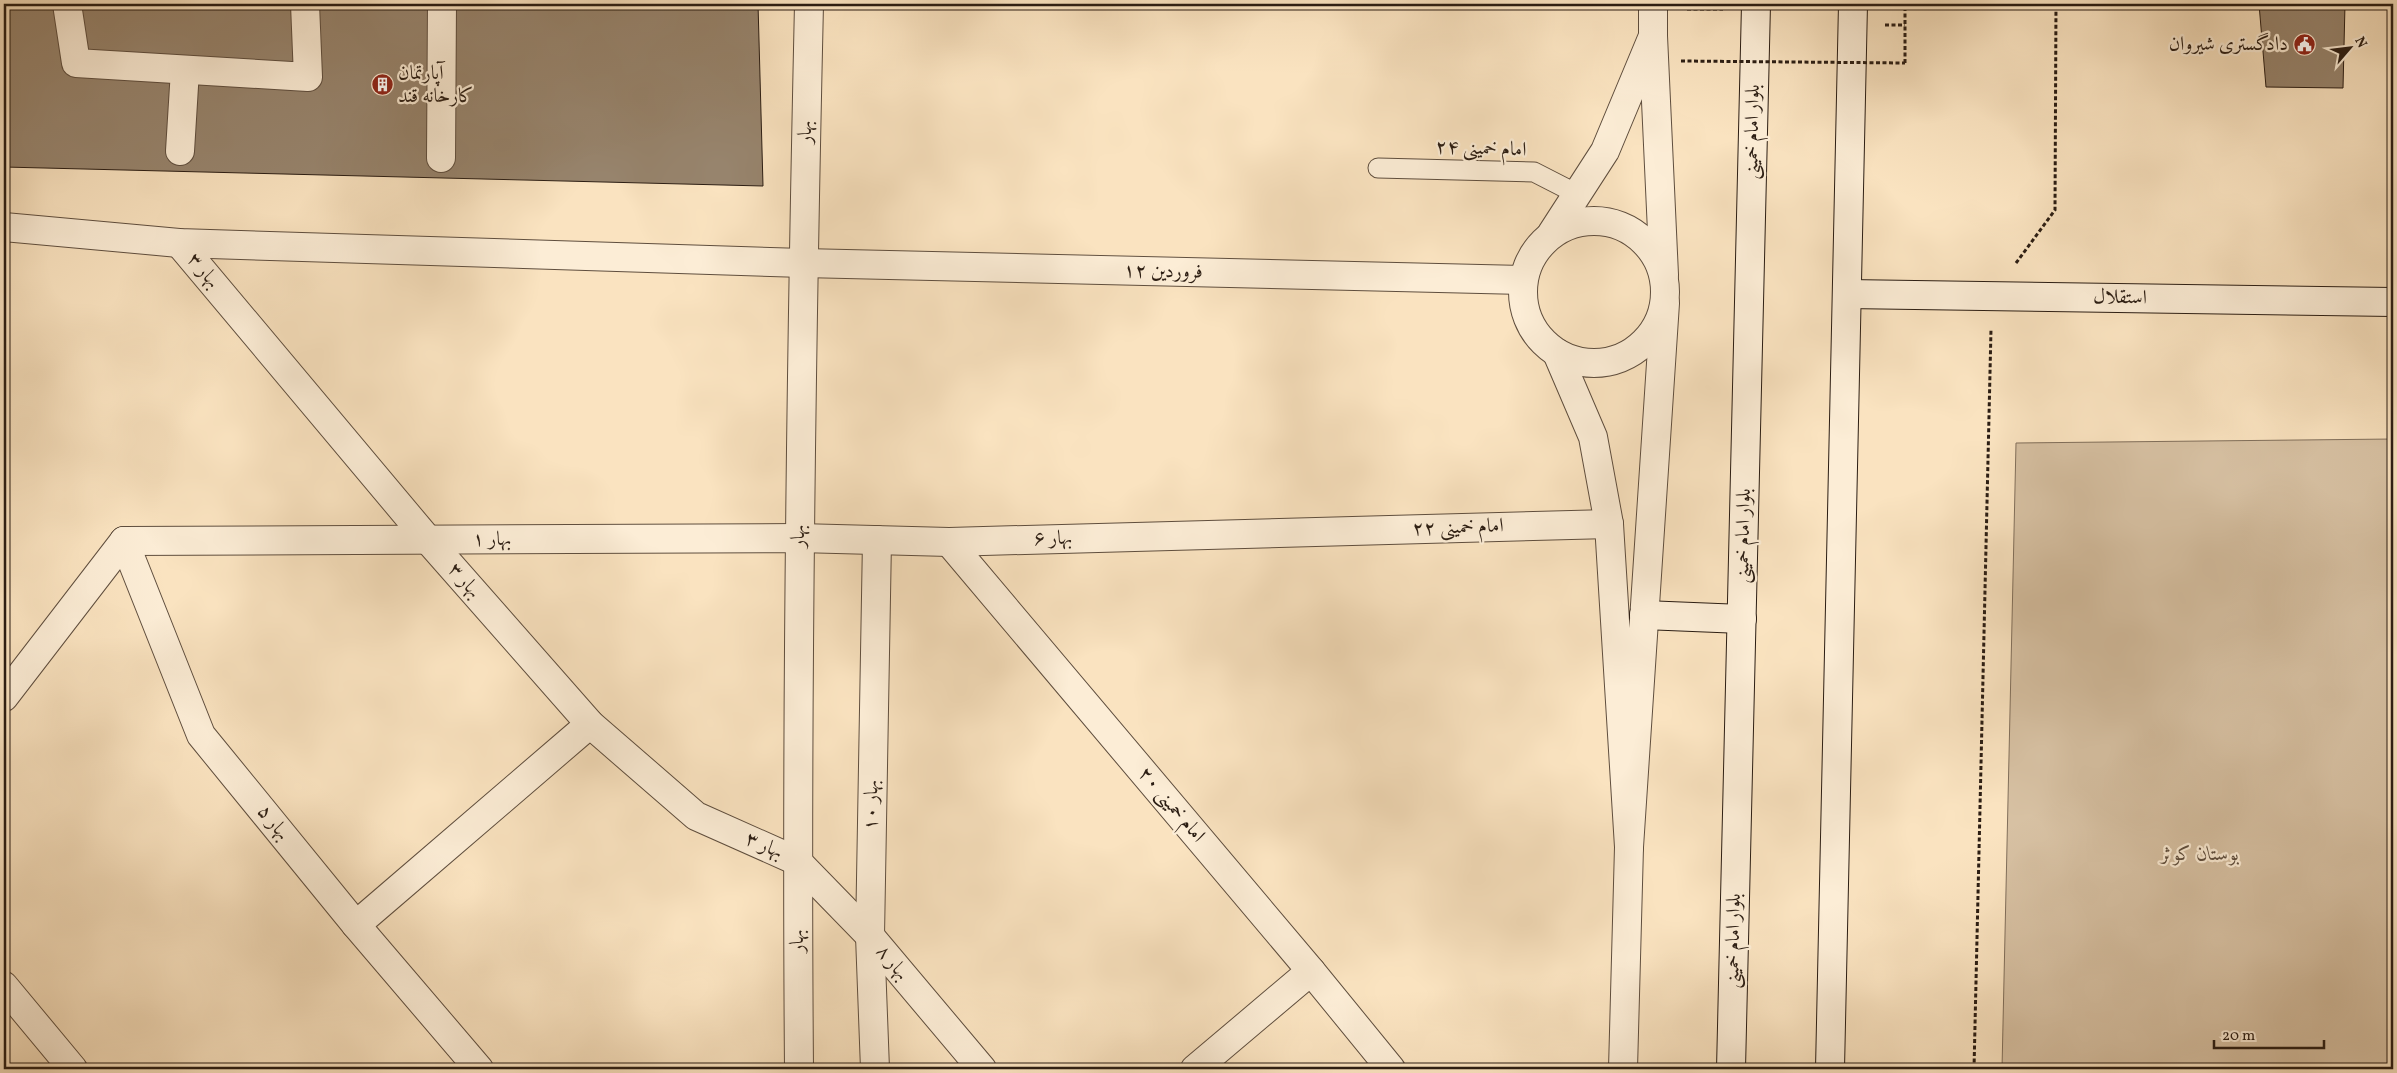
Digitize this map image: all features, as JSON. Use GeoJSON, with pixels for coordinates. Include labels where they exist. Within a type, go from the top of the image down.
{"type":"FeatureCollection","features":[{"type":"Feature","properties":{"kind":"street"},"geometry":{"type":"LineString","coordinates":[[68,4],[76,63],[308,77],[306,4]]}},
{"type":"Feature","properties":{"kind":"street"},"geometry":{"type":"LineString","coordinates":[[441,158],[442,4]]}},
{"type":"Feature","properties":{"kind":"street","name":"بهار"},"geometry":{"type":"LineString","coordinates":[[799,1069],[797,860],[799,538],[808,4]]}},
{"type":"Feature","properties":{"kind":"street"},"geometry":{"type":"LineString","coordinates":[[1623,1069],[1629,846],[1665,303],[1653,4]]}},
{"type":"Feature","properties":{"kind":"street"},"geometry":{"type":"LineString","coordinates":[[1830,1069],[1853,4]]}},
{"type":"Feature","properties":{"kind":"street","name":"بلوار امام خمینی"},"geometry":{"type":"LineString","coordinates":[[1731,1069],[1756,6]]}},
{"type":"Feature","properties":{"kind":"street"},"geometry":{"type":"LineString","coordinates":[[1653,36],[1605,151],[1552,233],[1533,254],[1523,280],[1525,308],[1536,334],[1557,353],[1584,363],[1612,362],[1637,350],[1656,329],[1665,303]]}},
{"type":"Feature","properties":{"kind":"street"},"geometry":{"type":"LineString","coordinates":[[180,151],[185,70]]}},
{"type":"Feature","properties":{"kind":"street"},"geometry":{"type":"LineString","coordinates":[[1552,233],[1577,221],[1606,220],[1632,230],[1652,249],[1664,274]]}},
{"type":"Feature","properties":{"kind":"street","name":"۱۲ فروردین"},"geometry":{"type":"LineString","coordinates":[[4,227],[179,243],[803,263],[1523,280]]}},
{"type":"Feature","properties":{"kind":"street","name":"بهار ۳"},"geometry":{"type":"LineString","coordinates":[[179,243],[429,541],[590,724],[696,816],[797,860]]}},
{"type":"Feature","properties":{"kind":"street","name":"استقلال"},"geometry":{"type":"LineString","coordinates":[[1847,294],[2393,302]]}},
{"type":"Feature","properties":{"kind":"street"},"geometry":{"type":"LineString","coordinates":[[1557,353],[1593,437],[1609,524],[1629,846]]}},
{"type":"Feature","properties":{"kind":"street","name":"امام خمینی ۲۲"},"geometry":{"type":"LineString","coordinates":[[1306,532],[1609,524]]}},
{"type":"Feature","properties":{"kind":"street","name":"بهار ۶"},"geometry":{"type":"LineString","coordinates":[[799,538],[949,542],[1306,532]]}},
{"type":"Feature","properties":{"kind":"street","name":"بهار ۱"},"geometry":{"type":"LineString","coordinates":[[124,541],[799,538]]}},
{"type":"Feature","properties":{"kind":"street","name":"بهار ۱۰"},"geometry":{"type":"LineString","coordinates":[[875,1069],[870,936],[877,540]]}},
{"type":"Feature","properties":{"kind":"street"},"geometry":{"type":"LineString","coordinates":[[4,698],[124,541]]}},
{"type":"Feature","properties":{"kind":"street","name":"بهار ۵"},"geometry":{"type":"LineString","coordinates":[[124,541],[202,735],[356,925],[480,1069]]}},
{"type":"Feature","properties":{"kind":"street","name":"امام خمینی ۲۰"},"geometry":{"type":"LineString","coordinates":[[949,542],[1311,970],[1391,1069]]}},
{"type":"Feature","properties":{"kind":"street"},"geometry":{"type":"LineString","coordinates":[[1644,615],[1742,620]]}},
{"type":"Feature","properties":{"kind":"street"},"geometry":{"type":"LineString","coordinates":[[356,925],[590,724]]}},
{"type":"Feature","properties":{"kind":"street","name":"بهار ۸"},"geometry":{"type":"LineString","coordinates":[[797,860],[870,936],[982,1069]]}},
{"type":"Feature","properties":{"kind":"street"},"geometry":{"type":"LineString","coordinates":[[1195,1069],[1311,970]]}},
{"type":"Feature","properties":{"kind":"street"},"geometry":{"type":"LineString","coordinates":[[4,986],[73,1069]]}},
{"type":"Feature","properties":{"kind":"lane","name":"امام خمینی ۲۴"},"geometry":{"type":"LineString","coordinates":[[1378,168],[1534,172],[1577,194]]}},
{"type":"Feature","properties":{"kind":"path"},"geometry":{"type":"LineString","coordinates":[[1680,61],[1905,63],[1905,4]]}},
{"type":"Feature","properties":{"kind":"path"},"geometry":{"type":"LineString","coordinates":[[1974,1069],[1992,296],[2055,210],[2056,4]]}},
{"type":"Feature","properties":{"kind":"path"},"geometry":{"type":"LineString","coordinates":[[1681,8],[1756,6]]}},
{"type":"Feature","properties":{"kind":"green space","name":"بوستان کوثر"},"geometry":{"type":"Polygon","coordinates":[[[2393,439],[2393,1069],[2002,1069],[2016,443],[2393,439]]]}},
{"type":"Feature","properties":{"kind":"building","name":"آپارتمان کارخانه قند"},"geometry":{"type":"Polygon","coordinates":[[[4,4],[758,4],[763,186],[4,167],[4,4]]]}},
{"type":"Feature","properties":{"kind":"building","name":"دادگستری شیروان"},"geometry":{"type":"Polygon","coordinates":[[[2259,4],[2345,4],[2343,88],[2266,87],[2259,4]]]}},
{"type":"Feature","properties":{"kind":"place","name":"دادگستری شیروان"},"geometry":{"type":"Point","coordinates":[2304,45]}},
{"type":"Feature","properties":{"kind":"place","name":"آپارتمان کارخانه قند"},"geometry":{"type":"Point","coordinates":[382,85]}}]}
